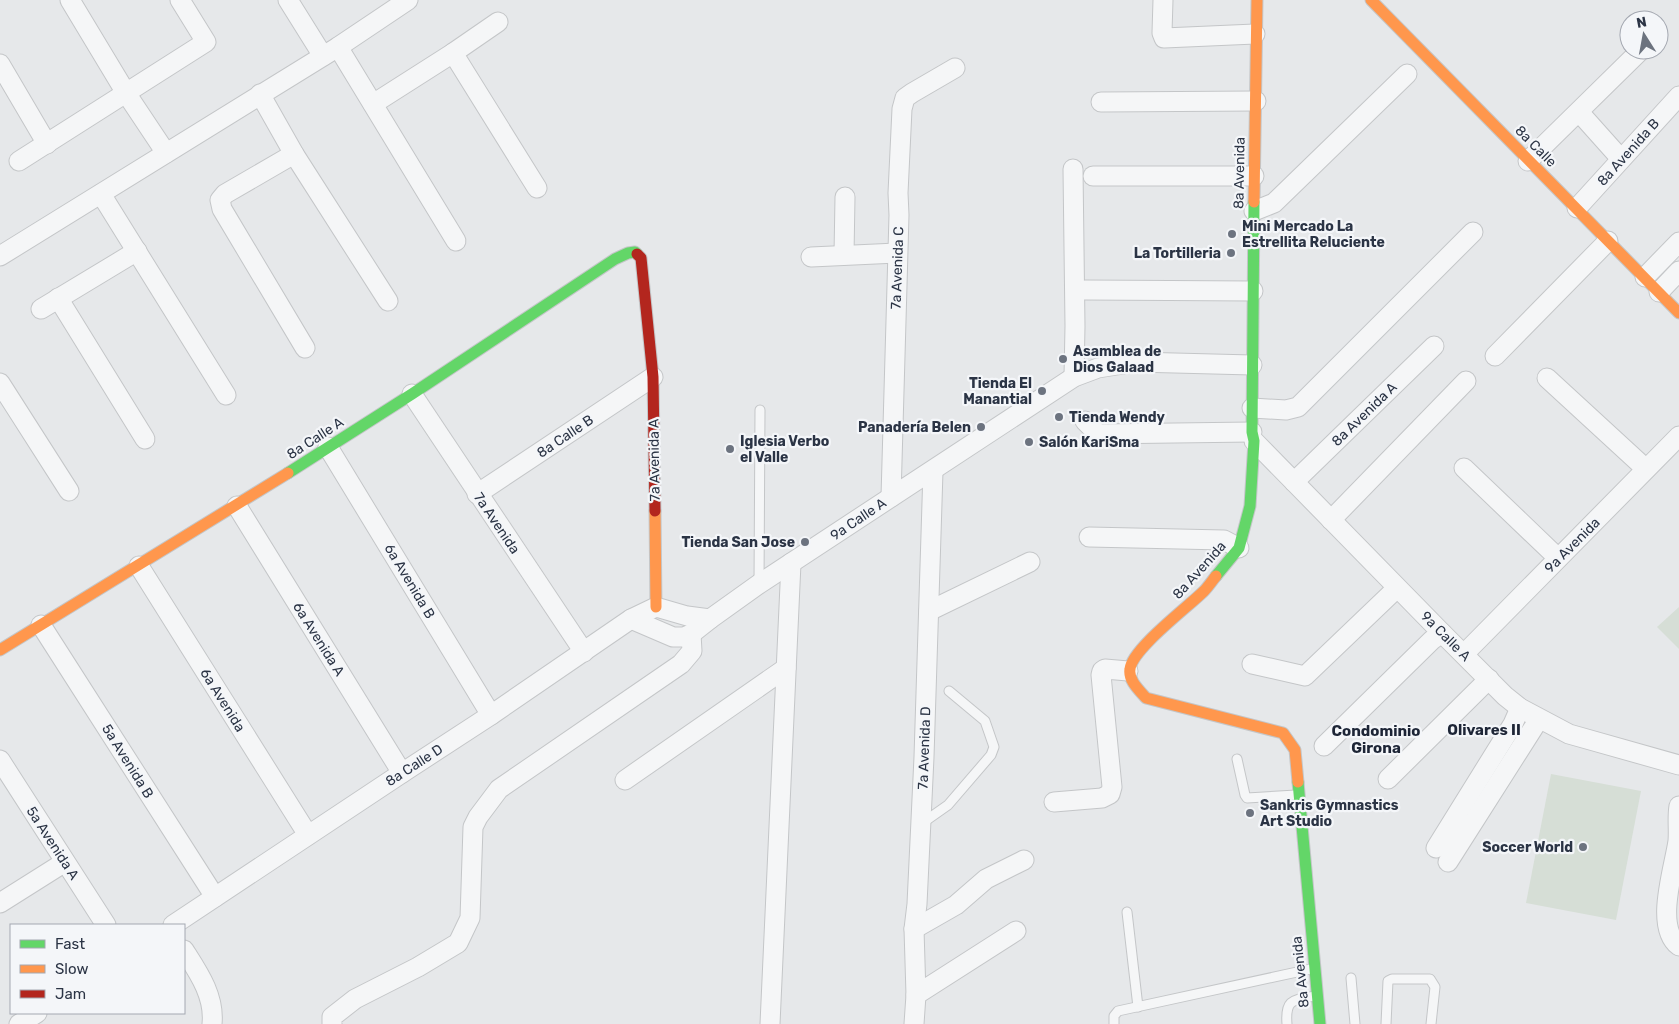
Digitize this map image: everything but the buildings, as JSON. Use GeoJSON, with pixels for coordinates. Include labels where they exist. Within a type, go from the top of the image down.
{"type":"FeatureCollection","features":[{"type":"Feature","properties":{"kind":"street"},"geometry":{"type":"LineString","coordinates":[[70,0],[126,93],[166,153]]}},
{"type":"Feature","properties":{"kind":"street"},"geometry":{"type":"LineString","coordinates":[[19,161],[206,42],[180,0]]}},
{"type":"Feature","properties":{"kind":"street"},"geometry":{"type":"LineString","coordinates":[[288,0],[373,104],[456,241]]}},
{"type":"Feature","properties":{"kind":"street"},"geometry":{"type":"LineString","coordinates":[[0,256],[330,51],[408,0]]}},
{"type":"Feature","properties":{"kind":"street"},"geometry":{"type":"LineString","coordinates":[[1163,0],[1162,33],[1164,38],[1255,34]]}},
{"type":"Feature","properties":{"kind":"street","name":"8a Avenida"},"geometry":{"type":"LineString","coordinates":[[1257,0],[1252,291],[1253,437],[1250,506],[1239,548],[1205,590],[1140,650],[1131,661],[1128,671],[1132,683],[1146,698],[1283,733],[1295,750],[1320,1024]]}},
{"type":"Feature","properties":{"kind":"street","name":"8a Calle"},"geometry":{"type":"LineString","coordinates":[[1371,0],[1679,313]]}},
{"type":"Feature","properties":{"kind":"street"},"geometry":{"type":"LineString","coordinates":[[373,104],[498,22]]}},
{"type":"Feature","properties":{"kind":"street"},"geometry":{"type":"LineString","coordinates":[[453,53],[537,188]]}},
{"type":"Feature","properties":{"kind":"street"},"geometry":{"type":"LineString","coordinates":[[1528,160],[1631,60]]}},
{"type":"Feature","properties":{"kind":"street"},"geometry":{"type":"LineString","coordinates":[[0,64],[47,144]]}},
{"type":"Feature","properties":{"kind":"street","name":"7a Avenida C"},"geometry":{"type":"LineString","coordinates":[[891,496],[899,215],[898,193],[902,109],[906,98],[912,93],[955,68]]}},
{"type":"Feature","properties":{"kind":"street"},"geometry":{"type":"LineString","coordinates":[[1254,211],[1274,203],[1407,74]]}},
{"type":"Feature","properties":{"kind":"street"},"geometry":{"type":"LineString","coordinates":[[260,94],[294,154],[388,301]]}},
{"type":"Feature","properties":{"kind":"street","name":"8a Avenida B"},"geometry":{"type":"LineString","coordinates":[[1577,208],[1679,96]]}},
{"type":"Feature","properties":{"kind":"street"},"geometry":{"type":"LineString","coordinates":[[1101,102],[1256,101]]}},
{"type":"Feature","properties":{"kind":"street"},"geometry":{"type":"LineString","coordinates":[[1579,112],[1621,159]]}},
{"type":"Feature","properties":{"kind":"street"},"geometry":{"type":"LineString","coordinates":[[294,154],[225,194],[220,200],[222,209],[305,348]]}},
{"type":"Feature","properties":{"kind":"street"},"geometry":{"type":"LineString","coordinates":[[1073,170],[1074,377]]}},
{"type":"Feature","properties":{"kind":"street"},"geometry":{"type":"LineString","coordinates":[[1093,176],[1254,176]]}},
{"type":"Feature","properties":{"kind":"street"},"geometry":{"type":"LineString","coordinates":[[101,194],[226,396]]}},
{"type":"Feature","properties":{"kind":"street"},"geometry":{"type":"LineString","coordinates":[[844,255],[845,197]]}},
{"type":"Feature","properties":{"kind":"street"},"geometry":{"type":"LineString","coordinates":[[1252,408],[1286,410],[1298,407],[1473,232]]}},
{"type":"Feature","properties":{"kind":"street"},"geometry":{"type":"LineString","coordinates":[[1495,356],[1608,241]]}},
{"type":"Feature","properties":{"kind":"street"},"geometry":{"type":"LineString","coordinates":[[1645,277],[1679,242]]}},
{"type":"Feature","properties":{"kind":"street"},"geometry":{"type":"LineString","coordinates":[[41,309],[137,251]]}},
{"type":"Feature","properties":{"kind":"street","name":"8a Calle A"},"geometry":{"type":"LineString","coordinates":[[0,650],[237,506],[412,394],[614,259],[636,252],[641,258]]}},
{"type":"Feature","properties":{"kind":"street"},"geometry":{"type":"LineString","coordinates":[[812,257],[897,253]]}},
{"type":"Feature","properties":{"kind":"street","name":"7a Avenida A"},"geometry":{"type":"LineString","coordinates":[[641,258],[653,377],[656,608]]}},
{"type":"Feature","properties":{"kind":"street"},"geometry":{"type":"LineString","coordinates":[[1660,292],[1679,271]]}},
{"type":"Feature","properties":{"kind":"street"},"geometry":{"type":"LineString","coordinates":[[1085,290],[1252,291]]}},
{"type":"Feature","properties":{"kind":"street"},"geometry":{"type":"LineString","coordinates":[[58,298],[145,439]]}},
{"type":"Feature","properties":{"kind":"street","name":"8a Avenida A"},"geometry":{"type":"LineString","coordinates":[[1294,482],[1434,346]]}},
{"type":"Feature","properties":{"kind":"street","name":"9a Calle A"},"geometry":{"type":"LineString","coordinates":[[691,634],[759,584],[1074,377],[1098,368],[1136,362],[1252,365]]}},
{"type":"Feature","properties":{"kind":"street","name":"8a Calle B"},"geometry":{"type":"LineString","coordinates":[[477,494],[653,377]]}},
{"type":"Feature","properties":{"kind":"street"},"geometry":{"type":"LineString","coordinates":[[1547,378],[1646,469]]}},
{"type":"Feature","properties":{"kind":"street"},"geometry":{"type":"LineString","coordinates":[[1331,520],[1466,381]]}},
{"type":"Feature","properties":{"kind":"street"},"geometry":{"type":"LineString","coordinates":[[0,383],[69,491]]}},
{"type":"Feature","properties":{"kind":"street","name":"7a Avenida"},"geometry":{"type":"LineString","coordinates":[[412,394],[584,652]]}},
{"type":"Feature","properties":{"kind":"street"},"geometry":{"type":"LineString","coordinates":[[1085,421],[1098,434],[1253,437]]}},
{"type":"Feature","properties":{"kind":"street","name":"9a Avenida"},"geometry":{"type":"LineString","coordinates":[[1464,654],[1679,436]]}},
{"type":"Feature","properties":{"kind":"street","name":"9a Calle A"},"geometry":{"type":"LineString","coordinates":[[1253,437],[1294,482],[1442,633],[1505,696],[1520,708],[1569,734],[1679,765]]}},
{"type":"Feature","properties":{"kind":"street","name":"6a Avenida B"},"geometry":{"type":"LineString","coordinates":[[328,447],[492,715]]}},
{"type":"Feature","properties":{"kind":"street"},"geometry":{"type":"LineString","coordinates":[[1464,468],[1558,558]]}},
{"type":"Feature","properties":{"kind":"street","name":"7a Avenida D"},"geometry":{"type":"LineString","coordinates":[[914,1024],[916,995],[914,929],[918,904],[933,471]]}},
{"type":"Feature","properties":{"kind":"street","name":"6a Avenida A"},"geometry":{"type":"LineString","coordinates":[[237,506],[402,773]]}},
{"type":"Feature","properties":{"kind":"street"},"geometry":{"type":"LineString","coordinates":[[1089,537],[1224,540],[1239,548]]}},
{"type":"Feature","properties":{"kind":"street"},"geometry":{"type":"LineString","coordinates":[[929,611],[1030,562]]}},
{"type":"Feature","properties":{"kind":"street"},"geometry":{"type":"LineString","coordinates":[[770,1024],[792,563]]}},
{"type":"Feature","properties":{"kind":"street","name":"6a Avenida"},"geometry":{"type":"LineString","coordinates":[[139,566],[308,835]]}},
{"type":"Feature","properties":{"kind":"street"},"geometry":{"type":"LineString","coordinates":[[1252,664],[1305,676],[1398,588]]}},
{"type":"Feature","properties":{"kind":"street"},"geometry":{"type":"LineString","coordinates":[[656,608],[687,616],[710,619]]}},
{"type":"Feature","properties":{"kind":"street","name":"8a Calle D"},"geometry":{"type":"LineString","coordinates":[[174,924],[492,715],[631,619],[656,608]]}},
{"type":"Feature","properties":{"kind":"street"},"geometry":{"type":"LineString","coordinates":[[332,1024],[332,1017],[355,1000],[418,967],[458,943],[470,918],[473,827],[478,817],[499,789],[515,776],[681,664],[692,651],[691,634],[684,637],[672,637],[631,619]]}},
{"type":"Feature","properties":{"kind":"street","name":"5a Avenida B"},"geometry":{"type":"LineString","coordinates":[[41,625],[215,897]]}},
{"type":"Feature","properties":{"kind":"street"},"geometry":{"type":"LineString","coordinates":[[1324,746],[1432,640],[1442,633]]}},
{"type":"Feature","properties":{"kind":"street"},"geometry":{"type":"LineString","coordinates":[[625,780],[786,668]]}},
{"type":"Feature","properties":{"kind":"street"},"geometry":{"type":"LineString","coordinates":[[1054,802],[1102,798],[1110,794],[1112,787],[1101,675],[1105,669],[1128,671]]}},
{"type":"Feature","properties":{"kind":"street"},"geometry":{"type":"LineString","coordinates":[[1388,779],[1489,679]]}},
{"type":"Feature","properties":{"kind":"street"},"geometry":{"type":"LineString","coordinates":[[1520,708],[1442,855],[1539,719]]}},
{"type":"Feature","properties":{"kind":"street","name":"5a Avenida A"},"geometry":{"type":"LineString","coordinates":[[2,768],[105,924]]}},
{"type":"Feature","properties":{"kind":"street"},"geometry":{"type":"LineString","coordinates":[[1678,811],[1678,839],[1666,918],[1668,932],[1679,946]]}},
{"type":"Feature","properties":{"kind":"street"},"geometry":{"type":"LineString","coordinates":[[914,929],[956,905],[986,880],[1024,860]]}},
{"type":"Feature","properties":{"kind":"street"},"geometry":{"type":"LineString","coordinates":[[0,903],[65,862]]}},
{"type":"Feature","properties":{"kind":"street"},"geometry":{"type":"LineString","coordinates":[[916,995],[1016,932]]}},
{"type":"Feature","properties":{"kind":"street"},"geometry":{"type":"LineString","coordinates":[[185,952],[204,981],[210,1000],[212,1024]]}},
{"type":"Feature","properties":{"kind":"street"},"geometry":{"type":"LineString","coordinates":[[19,1024],[35,1014]]}},
{"type":"Feature","properties":{"kind":"lane"},"geometry":{"type":"LineString","coordinates":[[759,584],[760,410]]}},
{"type":"Feature","properties":{"kind":"lane"},"geometry":{"type":"LineString","coordinates":[[921,824],[948,805],[991,755],[994,747],[985,722],[949,691]]}},
{"type":"Feature","properties":{"kind":"lane"},"geometry":{"type":"LineString","coordinates":[[1237,759],[1247,798],[1300,795]]}},
{"type":"Feature","properties":{"kind":"lane"},"geometry":{"type":"LineString","coordinates":[[1127,912],[1138,1007]]}},
{"type":"Feature","properties":{"kind":"lane"},"geometry":{"type":"LineString","coordinates":[[1114,1024],[1116,1013],[1315,969]]}},
{"type":"Feature","properties":{"kind":"lane"},"geometry":{"type":"LineString","coordinates":[[1351,978],[1355,1024]]}},
{"type":"Feature","properties":{"kind":"lane"},"geometry":{"type":"LineString","coordinates":[[1386,1024],[1388,981],[1392,979],[1430,979],[1435,987],[1431,1024]]}},
{"type":"Feature","properties":{"kind":"lane"},"geometry":{"type":"LineString","coordinates":[[1287,1024],[1286,1010],[1290,1003],[1318,996]]}},
{"type":"Feature","properties":{"kind":"shaded area"},"geometry":{"type":"Polygon","coordinates":[[[1679,607],[1679,649],[1657,627],[1679,607]]]}},
{"type":"Feature","properties":{"kind":"shaded area","name":"Soccer World"},"geometry":{"type":"Polygon","coordinates":[[[1551,774],[1641,791],[1616,920],[1526,903],[1551,774]]]}},
{"type":"Feature","properties":{"kind":"traffic: fast"},"geometry":{"type":"LineString","coordinates":[[1216,576],[1239,548],[1250,506],[1254,441],[1252,432],[1254,202]]}},
{"type":"Feature","properties":{"kind":"traffic: fast"},"geometry":{"type":"LineString","coordinates":[[288,473],[412,394],[615,259],[628,253],[635,252],[637,254]]}},
{"type":"Feature","properties":{"kind":"traffic: fast"},"geometry":{"type":"LineString","coordinates":[[1298,782],[1320,1024]]}},
{"type":"Feature","properties":{"kind":"traffic: slow"},"geometry":{"type":"LineString","coordinates":[[1254,202],[1257,0]]}},
{"type":"Feature","properties":{"kind":"traffic: slow"},"geometry":{"type":"LineString","coordinates":[[1371,0],[1679,313]]}},
{"type":"Feature","properties":{"kind":"traffic: slow"},"geometry":{"type":"LineString","coordinates":[[0,650],[288,473]]}},
{"type":"Feature","properties":{"kind":"traffic: slow"},"geometry":{"type":"LineString","coordinates":[[655,511],[656,607]]}},
{"type":"Feature","properties":{"kind":"traffic: slow"},"geometry":{"type":"LineString","coordinates":[[1216,576],[1204,591],[1140,651],[1130,669],[1131,677],[1146,698],[1283,733],[1295,750],[1298,782]]}},
{"type":"Feature","properties":{"kind":"traffic: jam"},"geometry":{"type":"LineString","coordinates":[[637,254],[641,258],[653,377],[655,511]]}},
{"type":"Feature","properties":{"kind":"place","name":"Mini Mercado La Estrellita Reluciente"},"geometry":{"type":"Point","coordinates":[1232,234]}},
{"type":"Feature","properties":{"kind":"place","name":"La Tortilleria"},"geometry":{"type":"Point","coordinates":[1231,253]}},
{"type":"Feature","properties":{"kind":"place","name":"Asamblea de Dios Galaad"},"geometry":{"type":"Point","coordinates":[1063,359]}},
{"type":"Feature","properties":{"kind":"place","name":"Tienda El Manantial"},"geometry":{"type":"Point","coordinates":[1042,391]}},
{"type":"Feature","properties":{"kind":"place","name":"Tienda Wendy"},"geometry":{"type":"Point","coordinates":[1059,417]}},
{"type":"Feature","properties":{"kind":"place","name":"Panadería Belen"},"geometry":{"type":"Point","coordinates":[981,427]}},
{"type":"Feature","properties":{"kind":"place","name":"Salón KariSma"},"geometry":{"type":"Point","coordinates":[1029,442]}},
{"type":"Feature","properties":{"kind":"place","name":"Iglesia Verbo el Valle"},"geometry":{"type":"Point","coordinates":[730,449]}},
{"type":"Feature","properties":{"kind":"place","name":"Tienda San Jose"},"geometry":{"type":"Point","coordinates":[805,542]}},
{"type":"Feature","properties":{"kind":"place","name":"Sankris Gymnastics Art Studio"},"geometry":{"type":"Point","coordinates":[1250,813]}},
{"type":"Feature","properties":{"kind":"place","name":"Soccer World"},"geometry":{"type":"Point","coordinates":[1583,847]}},
{"type":"Feature","properties":{"kind":"district","name":"Olivares II"},"geometry":{"type":"Point","coordinates":[1484,730]}},
{"type":"Feature","properties":{"kind":"district","name":"Condominio Girona"},"geometry":{"type":"Point","coordinates":[1376,740]}}]}
